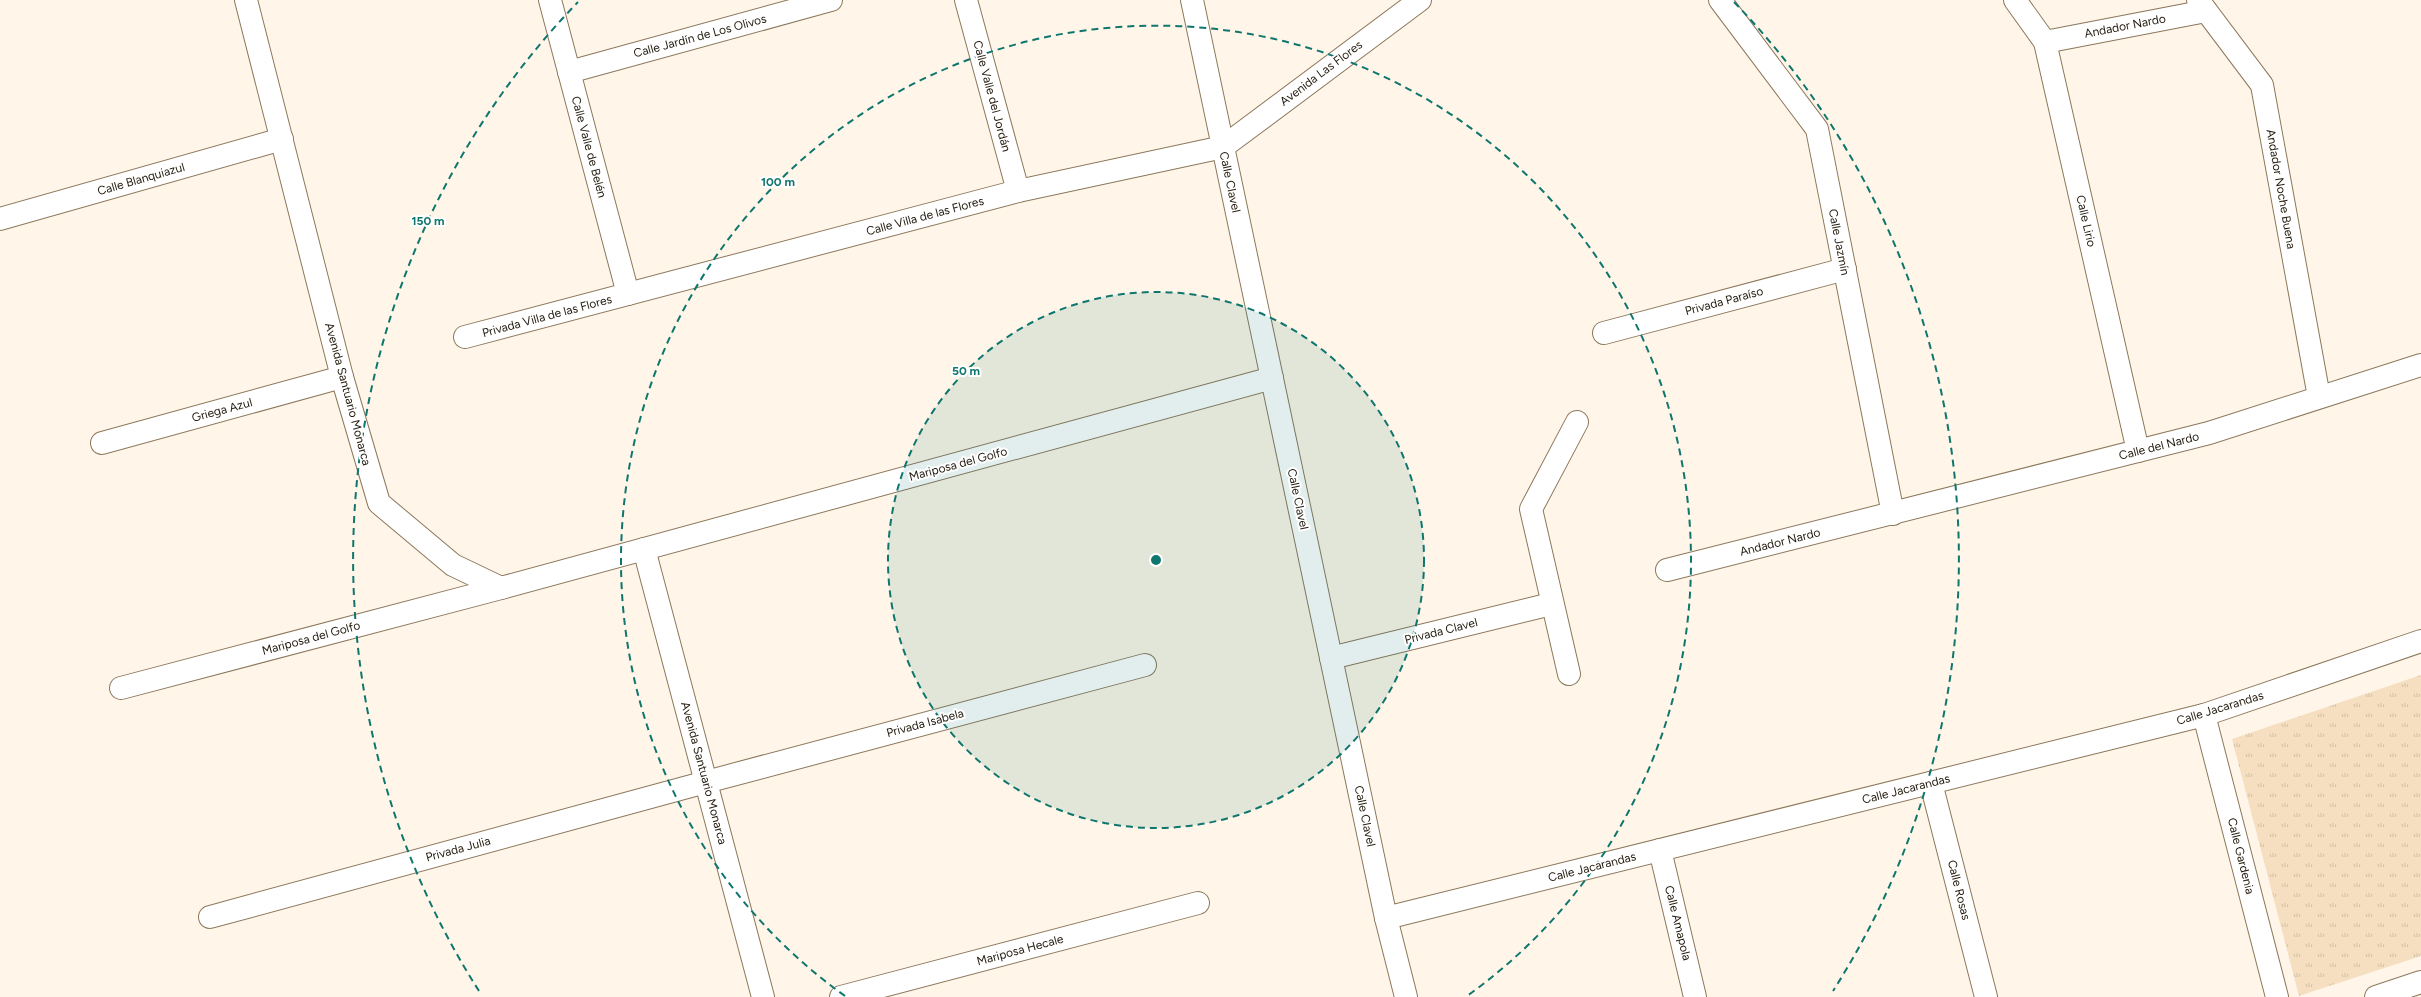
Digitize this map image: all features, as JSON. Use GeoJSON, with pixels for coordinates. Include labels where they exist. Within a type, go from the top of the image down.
{"type":"FeatureCollection","features":[{"type":"Feature","properties":{"kind":"street","name":"Avenida Santuario Monarca"},"geometry":{"type":"LineString","coordinates":[[246,0],[342,377],[379,503],[453,565],[501,588]]}},
{"type":"Feature","properties":{"kind":"street","name":"Calle Valle de Belén"},"geometry":{"type":"LineString","coordinates":[[550,0],[628,294]]}},
{"type":"Feature","properties":{"kind":"street","name":"Calle Jardín de Los Olivos"},"geometry":{"type":"LineString","coordinates":[[569,72],[832,0]]}},
{"type":"Feature","properties":{"kind":"street","name":"Calle Valle del Jordán"},"geometry":{"type":"LineString","coordinates":[[966,0],[1018,191]]}},
{"type":"Feature","properties":{"kind":"street","name":"Calle Clavel"},"geometry":{"type":"LineString","coordinates":[[1192,0],[1386,918],[1406,997]]}},
{"type":"Feature","properties":{"kind":"street","name":"Avenida Las Flores"},"geometry":{"type":"LineString","coordinates":[[1223,147],[1420,0]]}},
{"type":"Feature","properties":{"kind":"street","name":"Calle Jazmín"},"geometry":{"type":"LineString","coordinates":[[1720,0],[1817,129],[1893,514]]}},
{"type":"Feature","properties":{"kind":"street","name":"Calle Lirio"},"geometry":{"type":"LineString","coordinates":[[2015,0],[2045,42],[2138,451]]}},
{"type":"Feature","properties":{"kind":"street","name":"Andador Nardo"},"geometry":{"type":"LineString","coordinates":[[2045,42],[2202,5]]}},
{"type":"Feature","properties":{"kind":"street","name":"Andador Noche Buena"},"geometry":{"type":"LineString","coordinates":[[2202,5],[2262,86],[2319,397]]}},
{"type":"Feature","properties":{"kind":"street","name":"Calle Blanquiazul"},"geometry":{"type":"LineString","coordinates":[[0,219],[282,139]]}},
{"type":"Feature","properties":{"kind":"street","name":"Calle Villa de las Flores"},"geometry":{"type":"LineString","coordinates":[[628,294],[1018,191],[1223,147]]}},
{"type":"Feature","properties":{"kind":"street","name":"Privada Paraíso"},"geometry":{"type":"LineString","coordinates":[[1604,333],[1845,269]]}},
{"type":"Feature","properties":{"kind":"street","name":"Privada Villa de las Flores"},"geometry":{"type":"LineString","coordinates":[[465,337],[628,294]]}},
{"type":"Feature","properties":{"kind":"street","name":"Calle del Nardo"},"geometry":{"type":"LineString","coordinates":[[1893,514],[2208,433],[2421,364]]}},
{"type":"Feature","properties":{"kind":"street","name":"Griega Azul"},"geometry":{"type":"LineString","coordinates":[[102,443],[342,377]]}},
{"type":"Feature","properties":{"kind":"street","name":"Mariposa del Golfo"},"geometry":{"type":"LineString","coordinates":[[121,688],[501,588],[1272,378]]}},
{"type":"Feature","properties":{"kind":"street"},"geometry":{"type":"LineString","coordinates":[[1569,674],[1551,604],[1531,509],[1577,422]]}},
{"type":"Feature","properties":{"kind":"street","name":"Andador Nardo"},"geometry":{"type":"LineString","coordinates":[[1667,570],[1893,514]]}},
{"type":"Feature","properties":{"kind":"street","name":"Avenida Santuario Monarca"},"geometry":{"type":"LineString","coordinates":[[644,549],[763,997]]}},
{"type":"Feature","properties":{"kind":"street","name":"Privada Clavel"},"geometry":{"type":"LineString","coordinates":[[1331,658],[1551,604]]}},
{"type":"Feature","properties":{"kind":"street","name":"Calle Jacarandas"},"geometry":{"type":"LineString","coordinates":[[1386,918],[2204,715],[2421,641]]}},
{"type":"Feature","properties":{"kind":"street","name":"Privada Isabela"},"geometry":{"type":"LineString","coordinates":[[706,782],[1145,665]]}},
{"type":"Feature","properties":{"kind":"street","name":"Calle Gardenia"},"geometry":{"type":"LineString","coordinates":[[2204,715],[2277,997]]}},
{"type":"Feature","properties":{"kind":"street","name":"Privada Julia"},"geometry":{"type":"LineString","coordinates":[[210,917],[706,782]]}},
{"type":"Feature","properties":{"kind":"street","name":"Calle Rosas"},"geometry":{"type":"LineString","coordinates":[[1931,783],[1986,997]]}},
{"type":"Feature","properties":{"kind":"street","name":"Calle Amapola"},"geometry":{"type":"LineString","coordinates":[[1660,850],[1695,997]]}},
{"type":"Feature","properties":{"kind":"street","name":"Mariposa Hecale"},"geometry":{"type":"LineString","coordinates":[[842,997],[1198,903]]}},
{"type":"Feature","properties":{"kind":"street"},"geometry":{"type":"LineString","coordinates":[[2376,997],[2421,982]]}},
{"type":"Feature","properties":{"kind":"green space"},"geometry":{"type":"Polygon","coordinates":[[[2421,675],[2421,956],[2299,996],[2232,739],[2421,675]]]}}]}
